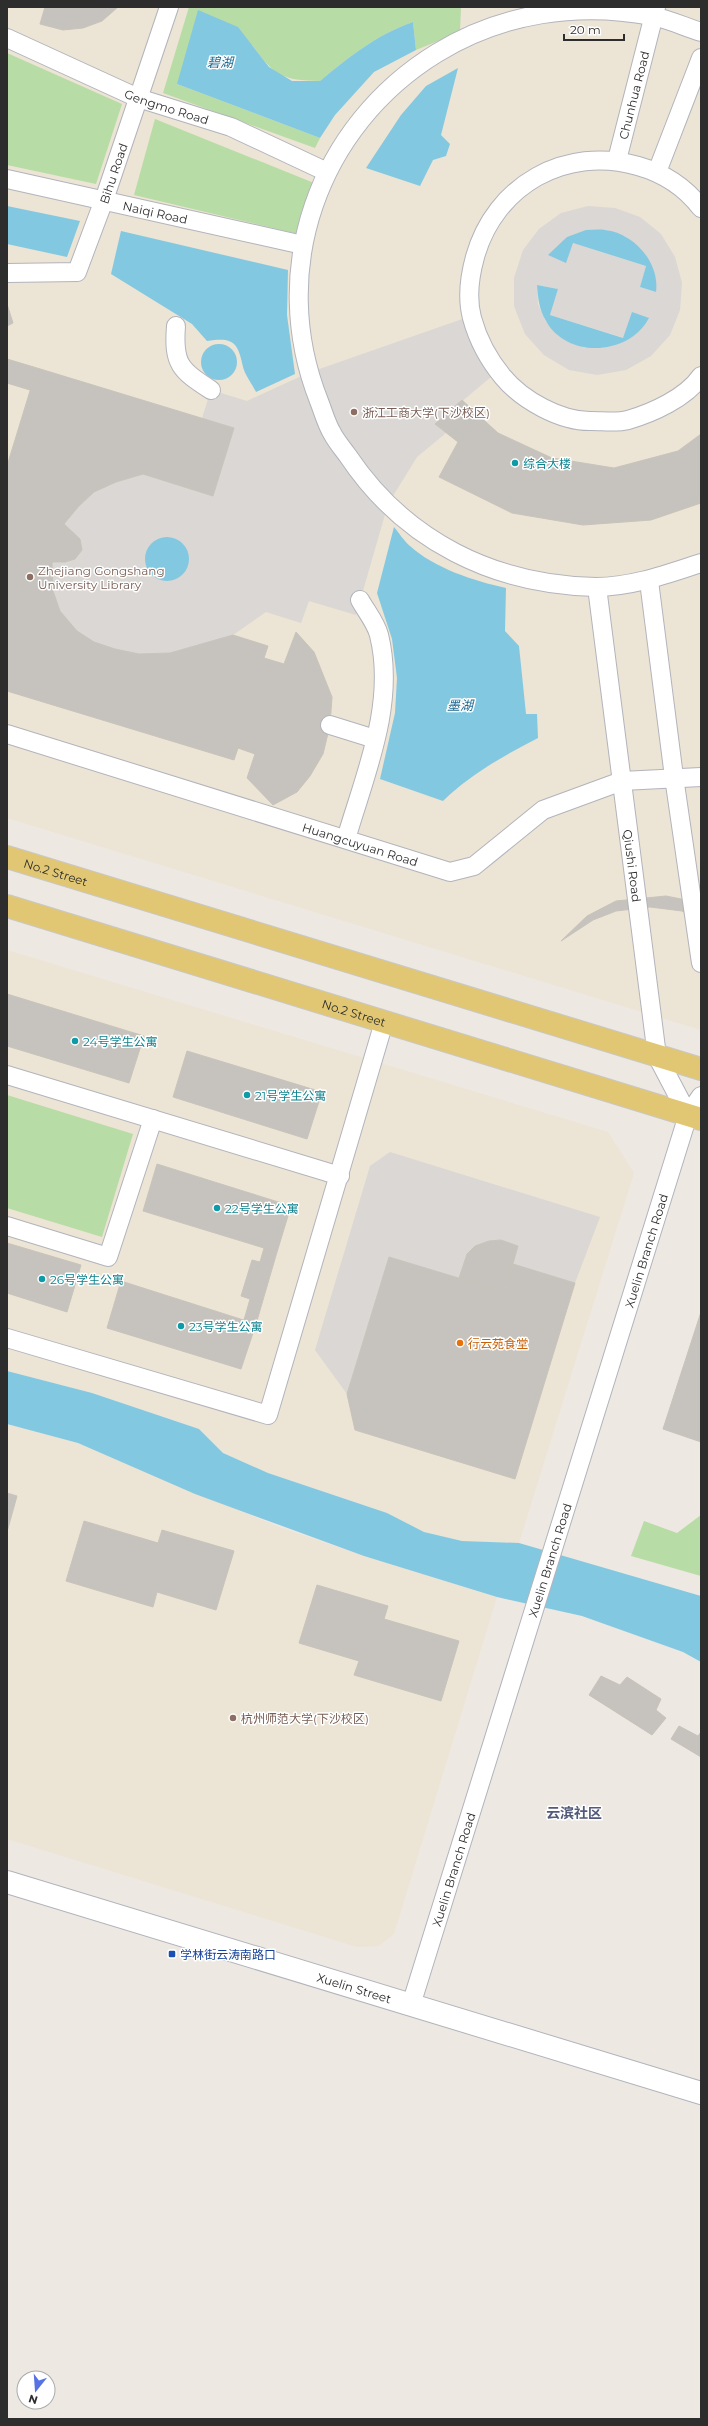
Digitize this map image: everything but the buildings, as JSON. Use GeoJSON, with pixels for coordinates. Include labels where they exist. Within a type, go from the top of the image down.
{"type":"FeatureCollection","features":[{"type":"Feature","properties":{"kind":"main road","name":"No.2 Street"},"geometry":{"type":"LineString","coordinates":[[7,857],[701,1069]]}},
{"type":"Feature","properties":{"kind":"main road","name":"No.2 Street"},"geometry":{"type":"LineString","coordinates":[[7,906],[694,1117]]}},
{"type":"Feature","properties":{"kind":"main road","name":"Xuelin Street"},"geometry":{"type":"LineString","coordinates":[[7,1882],[701,2093]]}},
{"type":"Feature","properties":{"kind":"street","name":"Bihu Road"},"geometry":{"type":"LineString","coordinates":[[7,273],[77,272],[104,200],[169,7]]}},
{"type":"Feature","properties":{"kind":"street"},"geometry":{"type":"LineString","coordinates":[[701,32],[655,11],[579,9],[516,18],[457,40],[401,78],[360,119],[327,172],[309,221],[303,245],[298,310],[308,373],[332,433],[368,486],[416,530],[472,562],[533,581],[597,587],[649,581],[701,563]]}},
{"type":"Feature","properties":{"kind":"street","name":"Chunhua Road"},"geometry":{"type":"LineString","coordinates":[[617,160],[655,11]]}},
{"type":"Feature","properties":{"kind":"street","name":"Gengmo Road"},"geometry":{"type":"LineString","coordinates":[[7,38],[138,98],[231,127],[327,172]]}},
{"type":"Feature","properties":{"kind":"street"},"geometry":{"type":"LineString","coordinates":[[657,172],[701,58]]}},
{"type":"Feature","properties":{"kind":"street"},"geometry":{"type":"LineString","coordinates":[[701,208],[691,195],[657,172],[617,160],[575,162],[537,176],[504,201],[481,236],[470,275],[471,316],[486,355],[511,387],[545,410],[585,422],[626,420],[665,406],[698,381],[701,376]]}},
{"type":"Feature","properties":{"kind":"street","name":"Naiqi Road"},"geometry":{"type":"LineString","coordinates":[[7,179],[303,245]]}},
{"type":"Feature","properties":{"kind":"street"},"geometry":{"type":"LineString","coordinates":[[176,326],[174,350],[186,374],[211,390]]}},
{"type":"Feature","properties":{"kind":"street"},"geometry":{"type":"LineString","coordinates":[[649,581],[674,777],[701,963]]}},
{"type":"Feature","properties":{"kind":"street","name":"Qiushi Road"},"geometry":{"type":"LineString","coordinates":[[597,587],[657,1056],[694,1117]]}},
{"type":"Feature","properties":{"kind":"street"},"geometry":{"type":"LineString","coordinates":[[346,839],[375,739],[384,697],[384,667],[379,634],[360,600]]}},
{"type":"Feature","properties":{"kind":"street"},"geometry":{"type":"LineString","coordinates":[[330,725],[375,739]]}},
{"type":"Feature","properties":{"kind":"street","name":"Huangcuyuan Road"},"geometry":{"type":"LineString","coordinates":[[7,734],[450,872],[474,866],[544,810],[622,781],[674,777],[701,777]]}},
{"type":"Feature","properties":{"kind":"street"},"geometry":{"type":"LineString","coordinates":[[7,1338],[268,1415],[340,1176],[384,1022]]}},
{"type":"Feature","properties":{"kind":"street"},"geometry":{"type":"LineString","coordinates":[[7,1075],[340,1176]]}},
{"type":"Feature","properties":{"kind":"street"},"geometry":{"type":"LineString","coordinates":[[694,1117],[701,1096]]}},
{"type":"Feature","properties":{"kind":"street","name":"Xuelin Branch Road"},"geometry":{"type":"LineString","coordinates":[[411,2005],[559,1530],[694,1117]]}},
{"type":"Feature","properties":{"kind":"street"},"geometry":{"type":"LineString","coordinates":[[7,1226],[108,1258],[152,1119]]}},
{"type":"Feature","properties":{"kind":"shaded area","name":"浙江工商大学(下沙校区)"},"geometry":{"type":"Polygon","coordinates":[[[7,7],[701,7],[701,1030],[7,818],[7,7]]]}},
{"type":"Feature","properties":{"kind":"shaded area"},"geometry":{"type":"Polygon","coordinates":[[[588,206],[615,208],[640,217],[661,234],[675,257],[682,283],[680,310],[670,335],[651,356],[626,370],[597,375],[569,370],[544,355],[525,334],[514,306],[514,278],[523,250],[539,229],[561,213],[588,206]],[[606,230],[567,237],[573,243],[646,266],[640,287],[656,292],[641,249],[625,236],[606,230]],[[537,285],[538,304],[546,322],[624,338],[550,315],[558,289],[537,285]]]}},
{"type":"Feature","properties":{"kind":"shaded area"},"geometry":{"type":"Polygon","coordinates":[[[471,316],[498,371],[435,424],[446,433],[417,457],[388,504],[356,615],[309,601],[301,623],[266,612],[233,635],[170,653],[139,654],[115,649],[94,642],[77,631],[60,611],[53,591],[52,562],[65,562],[75,559],[82,550],[80,539],[64,524],[79,506],[94,492],[116,482],[143,474],[213,496],[234,428],[202,418],[211,390],[247,401],[308,373],[471,316]],[[170,537],[163,538],[151,545],[146,558],[168,581],[181,576],[189,556],[183,544],[170,537]]]}},
{"type":"Feature","properties":{"kind":"shaded area"},"geometry":{"type":"Polygon","coordinates":[[[7,950],[608,1132],[634,1173],[519,1543],[462,1541],[424,1532],[387,1513],[268,1473],[223,1453],[199,1429],[92,1393],[7,1371],[7,950]]]}},
{"type":"Feature","properties":{"kind":"shaded area"},"geometry":{"type":"Polygon","coordinates":[[[390,1152],[600,1217],[575,1283],[513,1264],[518,1246],[501,1240],[489,1241],[475,1246],[467,1254],[459,1278],[389,1257],[347,1394],[315,1350],[370,1166],[390,1152]]]}},
{"type":"Feature","properties":{"kind":"shaded area","name":"杭州师范大学(下沙校区)"},"geometry":{"type":"Polygon","coordinates":[[[7,1424],[78,1443],[279,1527],[364,1556],[497,1597],[394,1934],[379,1946],[357,1947],[7,1839],[7,1424]]]}},
{"type":"Feature","properties":{"kind":"green space"},"geometry":{"type":"Polygon","coordinates":[[[189,7],[461,7],[460,32],[416,50],[413,22],[375,40],[352,55],[320,81],[296,79],[280,74],[267,64],[252,45],[177,84],[320,138],[315,148],[163,93],[189,7]]]}},
{"type":"Feature","properties":{"kind":"green space"},"geometry":{"type":"Polygon","coordinates":[[[7,53],[122,104],[96,184],[7,165],[7,53]]]}},
{"type":"Feature","properties":{"kind":"green space"},"geometry":{"type":"Polygon","coordinates":[[[155,119],[314,183],[298,234],[134,195],[155,119]]]}},
{"type":"Feature","properties":{"kind":"green space"},"geometry":{"type":"Polygon","coordinates":[[[7,1095],[133,1134],[102,1237],[7,1208],[7,1095]]]}},
{"type":"Feature","properties":{"kind":"green space"},"geometry":{"type":"Polygon","coordinates":[[[701,1515],[701,1576],[631,1556],[644,1521],[677,1533],[701,1515]]]}},
{"type":"Feature","properties":{"kind":"water","name":"碧湖"},"geometry":{"type":"Polygon","coordinates":[[[198,10],[238,27],[269,67],[292,81],[320,81],[352,55],[375,40],[413,22],[416,50],[374,72],[335,115],[320,138],[177,84],[198,10]]]}},
{"type":"Feature","properties":{"kind":"water"},"geometry":{"type":"Polygon","coordinates":[[[458,68],[441,135],[450,144],[446,156],[433,160],[420,186],[366,168],[401,115],[426,86],[458,68]]]}},
{"type":"Feature","properties":{"kind":"water"},"geometry":{"type":"Polygon","coordinates":[[[7,206],[80,221],[67,257],[7,244],[7,206]]]}},
{"type":"Feature","properties":{"kind":"water"},"geometry":{"type":"Polygon","coordinates":[[[586,230],[616,232],[635,243],[643,251],[654,270],[656,292],[640,287],[646,266],[573,243],[566,263],[548,255],[567,237],[586,230]]]}},
{"type":"Feature","properties":{"kind":"water"},"geometry":{"type":"Polygon","coordinates":[[[121,231],[288,270],[287,315],[295,374],[256,392],[244,370],[239,352],[233,343],[223,340],[207,341],[192,324],[111,274],[121,231]]]}},
{"type":"Feature","properties":{"kind":"water"},"geometry":{"type":"Polygon","coordinates":[[[537,285],[558,289],[550,315],[623,338],[632,312],[649,318],[640,331],[627,340],[613,346],[598,348],[583,347],[568,342],[556,333],[546,321],[540,308],[537,285]]]}},
{"type":"Feature","properties":{"kind":"water"},"geometry":{"type":"Polygon","coordinates":[[[223,344],[232,349],[236,355],[236,369],[232,375],[223,380],[215,380],[206,375],[202,369],[201,358],[206,349],[212,345],[223,344]]]}},
{"type":"Feature","properties":{"kind":"water","name":"墨湖"},"geometry":{"type":"Polygon","coordinates":[[[394,527],[408,544],[420,554],[442,567],[481,582],[506,588],[505,631],[519,646],[526,714],[537,714],[538,738],[488,766],[465,782],[443,801],[380,779],[395,713],[397,678],[392,639],[377,593],[394,527]]]}},
{"type":"Feature","properties":{"kind":"water"},"geometry":{"type":"Polygon","coordinates":[[[167,537],[179,541],[185,547],[189,559],[185,571],[179,577],[167,581],[155,577],[149,571],[145,559],[149,547],[155,541],[167,537]]]}},
{"type":"Feature","properties":{"kind":"water"},"geometry":{"type":"Polygon","coordinates":[[[7,1371],[92,1393],[199,1429],[223,1453],[268,1473],[387,1513],[424,1532],[462,1541],[519,1543],[701,1596],[701,1662],[683,1652],[582,1616],[497,1597],[364,1556],[195,1494],[78,1443],[7,1424],[7,1371]]]}},
{"type":"Feature","properties":{"kind":"place","name":"浙江工商大学(下沙校区)"},"geometry":{"type":"Point","coordinates":[354,412]}},
{"type":"Feature","properties":{"kind":"place","name":"综合大楼"},"geometry":{"type":"Point","coordinates":[515,463]}},
{"type":"Feature","properties":{"kind":"place","name":"Zhejiang Gongshang University Library"},"geometry":{"type":"Point","coordinates":[30,577]}},
{"type":"Feature","properties":{"kind":"place","name":"24号学生公寓"},"geometry":{"type":"Point","coordinates":[75,1041]}},
{"type":"Feature","properties":{"kind":"place","name":"21号学生公寓"},"geometry":{"type":"Point","coordinates":[247,1095]}},
{"type":"Feature","properties":{"kind":"place","name":"22号学生公寓"},"geometry":{"type":"Point","coordinates":[217,1208]}},
{"type":"Feature","properties":{"kind":"place","name":"26号学生公寓"},"geometry":{"type":"Point","coordinates":[42,1279]}},
{"type":"Feature","properties":{"kind":"place","name":"23号学生公寓"},"geometry":{"type":"Point","coordinates":[181,1326]}},
{"type":"Feature","properties":{"kind":"place","name":"行云苑食堂"},"geometry":{"type":"Point","coordinates":[460,1343]}},
{"type":"Feature","properties":{"kind":"place","name":"杭州师范大学(下沙校区)"},"geometry":{"type":"Point","coordinates":[233,1718]}},
{"type":"Feature","properties":{"kind":"place","name":"学林街云涛南路口"},"geometry":{"type":"Point","coordinates":[172,1954]}},
{"type":"Feature","properties":{"kind":"district","name":"云滨社区"},"geometry":{"type":"Point","coordinates":[574,1813]}}]}
